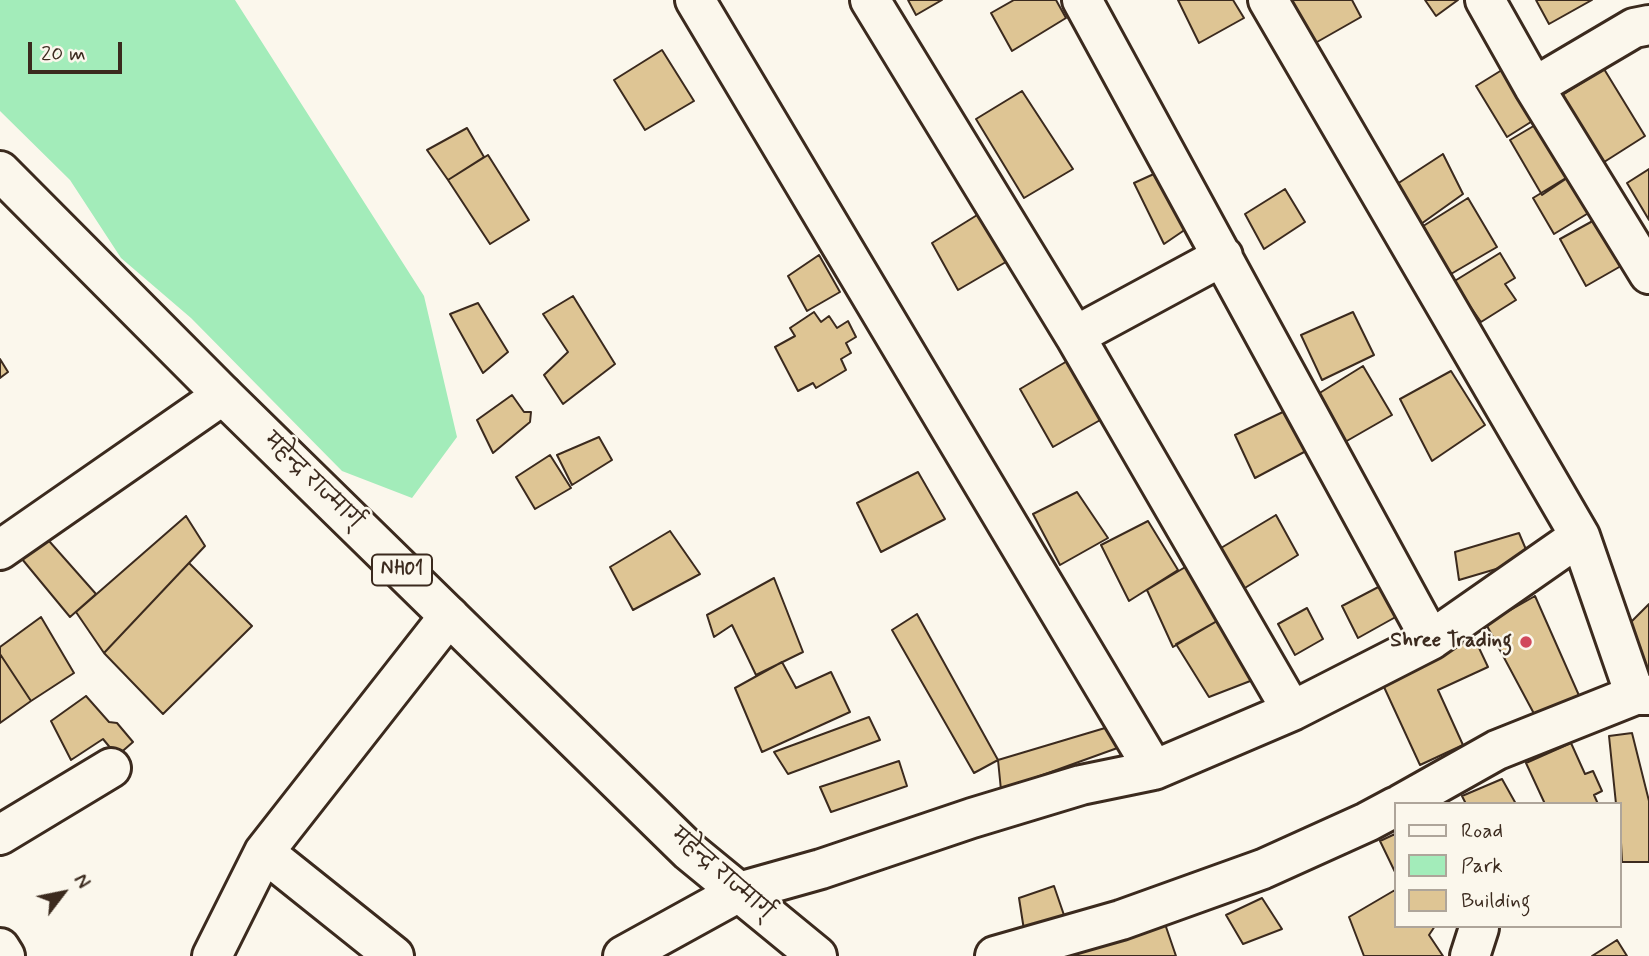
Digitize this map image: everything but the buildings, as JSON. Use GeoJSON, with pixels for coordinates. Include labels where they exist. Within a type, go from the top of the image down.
{"type":"FeatureCollection","features":[{"type":"Feature","properties":{"kind":"main road"},"geometry":{"type":"LineString","coordinates":[[695,0],[1154,770]]}},
{"type":"Feature","properties":{"kind":"main road"},"geometry":{"type":"LineString","coordinates":[[870,0],[1075,336],[1292,710]]}},
{"type":"Feature","properties":{"kind":"main road"},"geometry":{"type":"LineString","coordinates":[[1082,0],[1431,639]]}},
{"type":"Feature","properties":{"kind":"main road"},"geometry":{"type":"LineString","coordinates":[[1268,0],[1580,536],[1642,695],[1497,750],[1405,802]]}},
{"type":"Feature","properties":{"kind":"main road"},"geometry":{"type":"LineString","coordinates":[[1485,0],[1534,87],[1649,274]]}},
{"type":"Feature","properties":{"kind":"main road"},"geometry":{"type":"LineString","coordinates":[[1534,87],[1634,28],[1649,25]]}},
{"type":"Feature","properties":{"kind":"main road","name":"महेन्द्र राज्मार्ग्"},"geometry":{"type":"LineString","coordinates":[[0,171],[223,395],[689,851],[817,956]]}},
{"type":"Feature","properties":{"kind":"main road"},"geometry":{"type":"LineString","coordinates":[[1075,336],[1223,256]]}},
{"type":"Feature","properties":{"kind":"main road"},"geometry":{"type":"LineString","coordinates":[[0,550],[223,395]]}},
{"type":"Feature","properties":{"kind":"main road"},"geometry":{"type":"LineString","coordinates":[[623,956],[739,892],[821,869],[972,818],[1082,785],[1154,770],[1292,710],[1431,639],[1580,536]]}},
{"type":"Feature","properties":{"kind":"main road"},"geometry":{"type":"LineString","coordinates":[[212,956],[264,852],[449,616]]}},
{"type":"Feature","properties":{"kind":"main road"},"geometry":{"type":"LineString","coordinates":[[0,835],[111,768]]}},
{"type":"Feature","properties":{"kind":"main road"},"geometry":{"type":"LineString","coordinates":[[995,956],[1121,920],[1263,869],[1394,808]]}},
{"type":"Feature","properties":{"kind":"main road"},"geometry":{"type":"LineString","coordinates":[[264,852],[394,956]]}},
{"type":"Feature","properties":{"kind":"main road"},"geometry":{"type":"LineString","coordinates":[[0,947],[5,956]]}},
{"type":"Feature","properties":{"kind":"green space"},"geometry":{"type":"Polygon","coordinates":[[[0,0],[235,0],[424,296],[457,437],[412,498],[342,471],[191,318],[121,258],[70,180],[0,111],[0,0]]]}},
{"type":"Feature","properties":{"kind":"place","name":"Shree Trading"},"geometry":{"type":"Point","coordinates":[1526,642]}}]}
